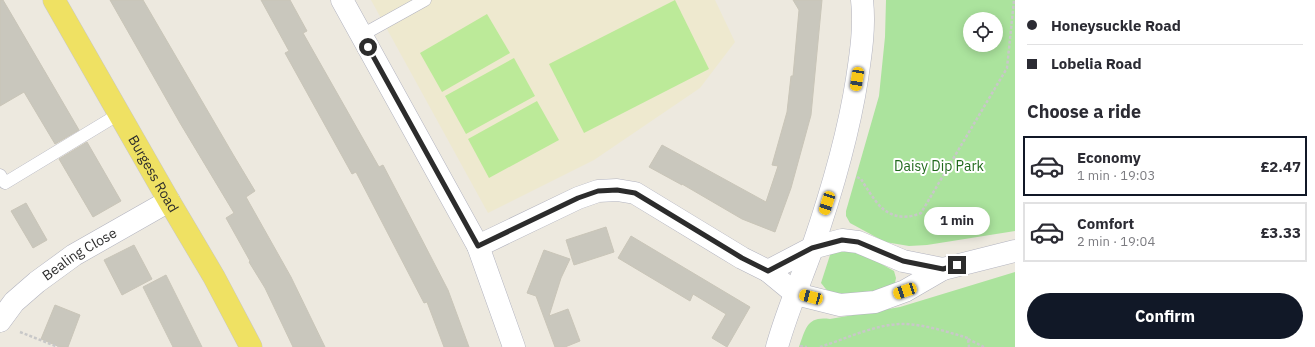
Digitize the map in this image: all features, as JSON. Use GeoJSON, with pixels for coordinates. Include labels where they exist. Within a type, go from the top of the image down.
{"type":"FeatureCollection","features":[{"type":"Feature","properties":{"kind":"main road","name":"Burgess Road"},"geometry":{"type":"LineString","coordinates":[[54,0],[214,277],[251,347]]}},
{"type":"Feature","properties":{"kind":"street"},"geometry":{"type":"LineString","coordinates":[[342,0],[478,246],[514,347]]}},
{"type":"Feature","properties":{"kind":"street"},"geometry":{"type":"LineString","coordinates":[[777,347],[812,248],[838,166],[853,104],[861,55],[863,19],[862,0]]}},
{"type":"Feature","properties":{"kind":"street"},"geometry":{"type":"LineString","coordinates":[[478,246],[578,198],[598,191],[617,190],[635,193],[742,258],[768,271],[796,294],[840,305],[870,302],[905,291],[943,269],[1015,251]]}},
{"type":"Feature","properties":{"kind":"street","name":"Bealing Close"},"geometry":{"type":"LineString","coordinates":[[7,325],[14,302],[37,282],[74,255],[169,201]]}},
{"type":"Feature","properties":{"kind":"street"},"geometry":{"type":"LineString","coordinates":[[768,271],[812,248],[842,240],[858,242],[903,261],[943,269]]}},
{"type":"Feature","properties":{"kind":"lane"},"geometry":{"type":"LineString","coordinates":[[362,35],[425,0]]}},
{"type":"Feature","properties":{"kind":"lane"},"geometry":{"type":"LineString","coordinates":[[0,175],[5,183],[119,114]]}},
{"type":"Feature","properties":{"kind":"path"},"geometry":{"type":"LineString","coordinates":[[838,166],[861,179],[882,208],[897,216],[911,217],[921,213],[1007,68],[1014,12],[1014,0]]}},
{"type":"Feature","properties":{"kind":"path"},"geometry":{"type":"LineString","coordinates":[[820,347],[878,327],[902,324],[932,327],[968,338],[984,347]]}},
{"type":"Feature","properties":{"kind":"path"},"geometry":{"type":"LineString","coordinates":[[7,325],[58,347]]}},
{"type":"Feature","properties":{"kind":"path"},"geometry":{"type":"LineString","coordinates":[[968,338],[969,347]]}},
{"type":"Feature","properties":{"kind":"shaded area"},"geometry":{"type":"Polygon","coordinates":[[[371,0],[715,0],[735,42],[700,88],[594,160],[488,213],[371,0]]]}},
{"type":"Feature","properties":{"kind":"green space"},"geometry":{"type":"Polygon","coordinates":[[[675,0],[709,69],[584,133],[549,64],[675,0]]]}},
{"type":"Feature","properties":{"kind":"green space","name":"Daisy Dip Park"},"geometry":{"type":"Polygon","coordinates":[[[886,0],[1015,0],[1015,231],[927,245],[909,246],[885,242],[850,223],[846,216],[846,211],[879,96],[885,37],[886,0]]]}},
{"type":"Feature","properties":{"kind":"green space"},"geometry":{"type":"Polygon","coordinates":[[[487,14],[510,53],[442,92],[420,53],[487,14]]]}},
{"type":"Feature","properties":{"kind":"green space"},"geometry":{"type":"Polygon","coordinates":[[[514,58],[535,96],[466,134],[445,96],[514,58]]]}},
{"type":"Feature","properties":{"kind":"green space"},"geometry":{"type":"Polygon","coordinates":[[[537,101],[559,140],[489,178],[468,139],[537,101]]]}},
{"type":"Feature","properties":{"kind":"green space"},"geometry":{"type":"Polygon","coordinates":[[[852,251],[876,261],[894,271],[896,278],[895,283],[882,289],[863,294],[843,295],[829,292],[821,283],[831,252],[852,251]]]}},
{"type":"Feature","properties":{"kind":"green space"},"geometry":{"type":"Polygon","coordinates":[[[1015,272],[1015,347],[799,347],[808,325],[816,319],[830,319],[900,307],[1015,272]]]}},
{"type":"Feature","properties":{"kind":"building"},"geometry":{"type":"Polygon","coordinates":[[[0,0],[3,0],[79,130],[55,144],[24,92],[0,106],[0,0]]]}},
{"type":"Feature","properties":{"kind":"building"},"geometry":{"type":"Polygon","coordinates":[[[110,0],[143,0],[255,191],[246,197],[291,277],[325,347],[293,347],[265,288],[249,262],[250,261],[226,218],[234,213],[180,123],[110,0]]]}},
{"type":"Feature","properties":{"kind":"building"},"geometry":{"type":"Polygon","coordinates":[[[261,0],[290,0],[307,31],[303,33],[379,167],[383,165],[448,290],[469,347],[444,347],[427,302],[424,303],[356,172],[352,174],[285,53],[289,51],[261,0]]]}},
{"type":"Feature","properties":{"kind":"building"},"geometry":{"type":"Polygon","coordinates":[[[793,0],[822,0],[811,115],[791,188],[775,232],[742,219],[682,184],[649,167],[662,145],[766,202],[778,166],[772,165],[787,112],[791,76],[793,76],[799,10],[793,0]]]}},
{"type":"Feature","properties":{"kind":"building"},"geometry":{"type":"Polygon","coordinates":[[[87,142],[121,201],[93,217],[59,159],[87,142]]]}},
{"type":"Feature","properties":{"kind":"building"},"geometry":{"type":"Polygon","coordinates":[[[26,203],[47,240],[33,248],[11,211],[26,203]]]}},
{"type":"Feature","properties":{"kind":"building"},"geometry":{"type":"Polygon","coordinates":[[[606,227],[614,252],[574,265],[566,240],[606,227]]]}},
{"type":"Feature","properties":{"kind":"building"},"geometry":{"type":"Polygon","coordinates":[[[631,236],[750,307],[727,347],[712,338],[726,314],[693,294],[690,301],[618,258],[631,236]]]}},
{"type":"Feature","properties":{"kind":"building"},"geometry":{"type":"Polygon","coordinates":[[[134,245],[152,279],[122,295],[104,260],[134,245]]]}},
{"type":"Feature","properties":{"kind":"building"},"geometry":{"type":"Polygon","coordinates":[[[544,250],[570,259],[561,278],[549,316],[568,309],[580,341],[565,347],[555,347],[536,296],[527,293],[544,250]]]}},
{"type":"Feature","properties":{"kind":"building"},"geometry":{"type":"Polygon","coordinates":[[[166,275],[202,347],[173,347],[143,287],[166,275]]]}},
{"type":"Feature","properties":{"kind":"building"},"geometry":{"type":"Polygon","coordinates":[[[55,305],[80,315],[68,347],[60,347],[41,339],[55,305]]]}},
{"type":"Feature","properties":{"kind":"route"},"geometry":{"type":"LineString","coordinates":[[368,47],[478,246],[578,198],[598,191],[617,190],[635,193],[742,258],[768,271],[812,248],[842,240],[858,242],[903,261],[943,269],[957,265]]}}]}
